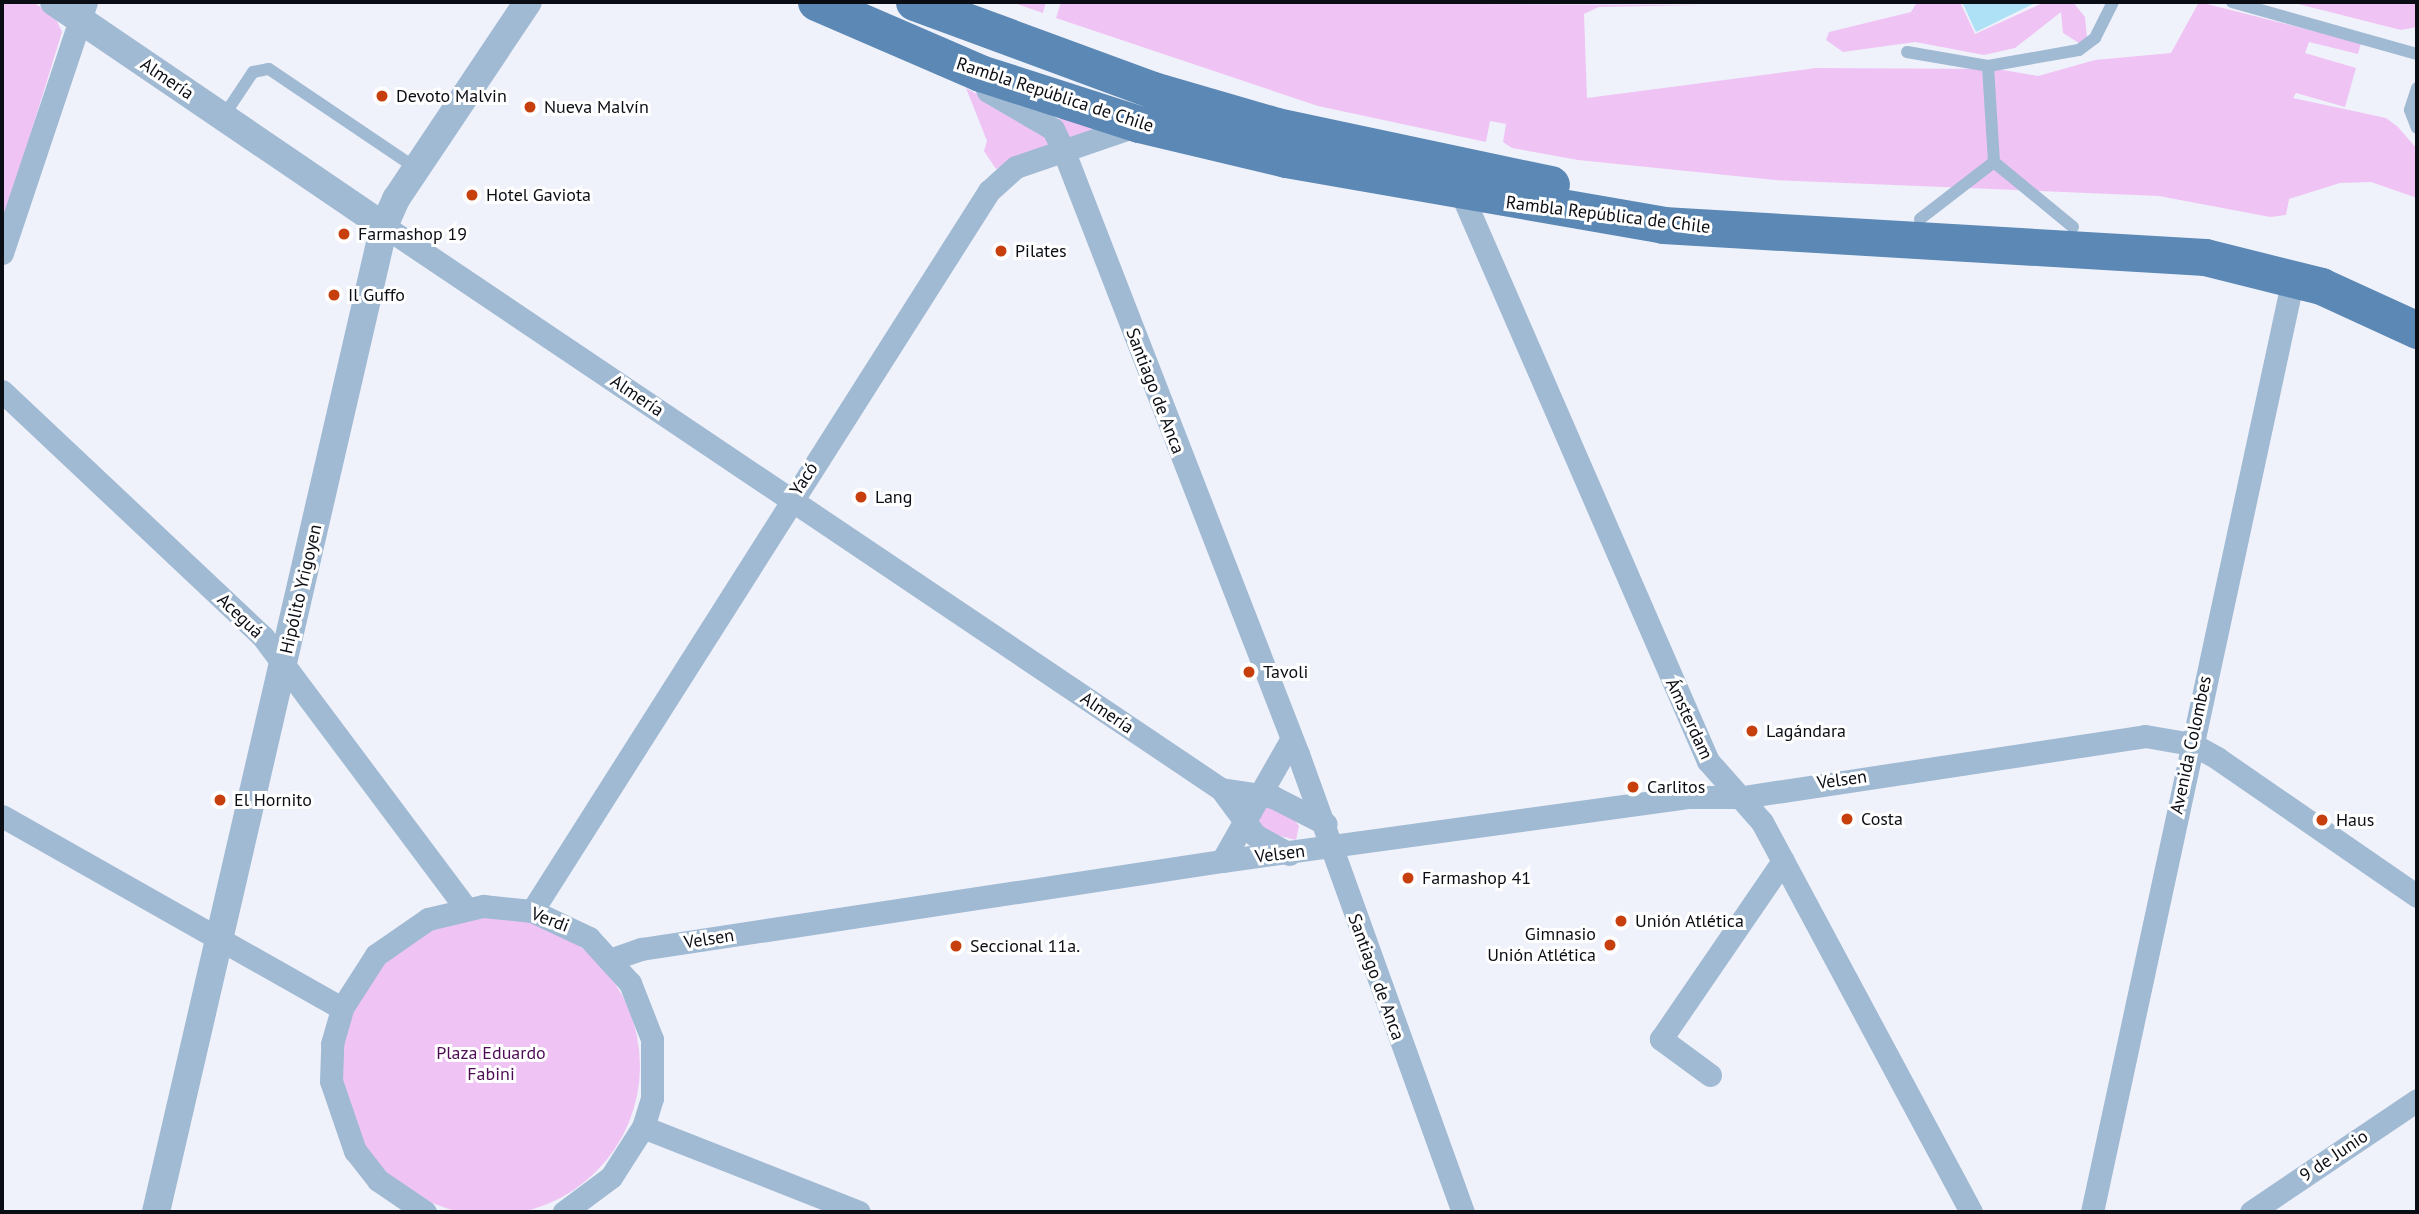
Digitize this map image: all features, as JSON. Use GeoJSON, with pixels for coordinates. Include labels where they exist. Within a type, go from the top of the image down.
{"type":"FeatureCollection","features":[{"type":"Feature","properties":{"kind":"main road","name":"Rambla República de Chile"},"geometry":{"type":"LineString","coordinates":[[816,2],[980,73],[1139,124],[1462,195],[1663,225],[2163,252],[2293,278],[2417,330]]}},
{"type":"Feature","properties":{"kind":"main road","name":"Rambla República de Chile"},"geometry":{"type":"LineString","coordinates":[[914,2],[1153,90],[1404,156],[1672,203],[2073,227],[2266,248],[2417,306]]}},
{"type":"Feature","properties":{"kind":"street","name":"Almería"},"geometry":{"type":"LineString","coordinates":[[54,2],[83,11],[223,117],[1221,789],[1242,820],[1265,843],[1341,881]]}},
{"type":"Feature","properties":{"kind":"street","name":"Hipólito Yrigoyen"},"geometry":{"type":"LineString","coordinates":[[156,1212],[223,942],[384,226],[416,168],[528,2]]}},
{"type":"Feature","properties":{"kind":"street"},"geometry":{"type":"LineString","coordinates":[[2,253],[83,11]]}},
{"type":"Feature","properties":{"kind":"street","name":"Santiago de Anca"},"geometry":{"type":"LineString","coordinates":[[980,73],[988,91],[1053,129],[1064,152],[1320,820],[1464,1212]]}},
{"type":"Feature","properties":{"kind":"street","name":"Yacó"},"geometry":{"type":"LineString","coordinates":[[532,911],[790,500],[989,191],[1016,167],[1139,124]]}},
{"type":"Feature","properties":{"kind":"street","name":"Ámsterdam"},"geometry":{"type":"LineString","coordinates":[[1462,195],[1708,761],[1743,797],[1783,862],[1971,1212]]}},
{"type":"Feature","properties":{"kind":"street","name":"Avenida Colombes"},"geometry":{"type":"LineString","coordinates":[[2092,1212],[2293,278]]}},
{"type":"Feature","properties":{"kind":"street","name":"Aceguá"},"geometry":{"type":"LineString","coordinates":[[2,391],[284,663],[466,908]]}},
{"type":"Feature","properties":{"kind":"street","name":"Velsen"},"geometry":{"type":"LineString","coordinates":[[612,959],[642,949],[1222,860],[1291,855],[1358,843],[1688,797],[1743,797],[2145,736],[2192,744],[2417,896]]}},
{"type":"Feature","properties":{"kind":"street"},"geometry":{"type":"LineString","coordinates":[[1242,820],[1290,742]]}},
{"type":"Feature","properties":{"kind":"street","name":"Almería"},"geometry":{"type":"LineString","coordinates":[[1221,789],[1258,792],[1320,820],[1358,843]]}},
{"type":"Feature","properties":{"kind":"street"},"geometry":{"type":"LineString","coordinates":[[2,816],[342,1008]]}},
{"type":"Feature","properties":{"kind":"street","name":"Velsen"},"geometry":{"type":"LineString","coordinates":[[1222,860],[1242,820]]}},
{"type":"Feature","properties":{"kind":"street"},"geometry":{"type":"LineString","coordinates":[[1710,1075],[1661,1039],[1783,862]]}},
{"type":"Feature","properties":{"kind":"street","name":"Verdi"},"geometry":{"type":"LineString","coordinates":[[425,1212],[378,1180],[339,1118],[331,1081],[342,1008],[363,972],[400,934],[466,908],[532,911],[570,926],[612,959],[635,992],[652,1039],[653,1088],[643,1127],[611,1177],[564,1212]]}},
{"type":"Feature","properties":{"kind":"street","name":"9 de Junio"},"geometry":{"type":"LineString","coordinates":[[2251,1212],[2417,1100]]}},
{"type":"Feature","properties":{"kind":"street"},"geometry":{"type":"LineString","coordinates":[[643,1127],[859,1212]]}},
{"type":"Feature","properties":{"kind":"lane"},"geometry":{"type":"LineString","coordinates":[[1907,52],[1988,66],[2078,50],[2095,38],[2113,2]]}},
{"type":"Feature","properties":{"kind":"lane"},"geometry":{"type":"LineString","coordinates":[[2232,2],[2417,54]]}},
{"type":"Feature","properties":{"kind":"lane"},"geometry":{"type":"LineString","coordinates":[[1988,66],[1994,162],[2073,227]]}},
{"type":"Feature","properties":{"kind":"lane"},"geometry":{"type":"LineString","coordinates":[[223,117],[253,72],[269,69],[416,168]]}},
{"type":"Feature","properties":{"kind":"lane"},"geometry":{"type":"LineString","coordinates":[[2417,88],[2410,110],[2417,128]]}},
{"type":"Feature","properties":{"kind":"lane"},"geometry":{"type":"LineString","coordinates":[[1920,219],[1994,162]]}},
{"type":"Feature","properties":{"kind":"green space"},"geometry":{"type":"Polygon","coordinates":[[[2,2],[33,2],[55,17],[62,32],[2,227],[2,2]]]}},
{"type":"Feature","properties":{"kind":"green space"},"geometry":{"type":"Polygon","coordinates":[[[1011,2],[1046,2],[1043,13],[1011,2]]]}},
{"type":"Feature","properties":{"kind":"green space"},"geometry":{"type":"Polygon","coordinates":[[[1061,2],[1706,5],[1599,7],[1584,14],[1587,98],[1816,68],[1997,69],[2038,76],[2095,60],[2171,53],[2199,2],[2361,43],[2358,54],[2309,42],[2305,53],[2356,68],[2345,107],[2296,93],[2293,98],[2386,118],[2398,127],[2417,149],[2417,198],[2371,182],[2340,183],[2289,199],[2286,215],[2270,217],[2159,196],[1775,180],[1578,160],[1512,148],[1503,142],[1506,124],[1490,121],[1486,142],[1318,106],[1056,18],[1061,2]]]}},
{"type":"Feature","properties":{"kind":"green space"},"geometry":{"type":"Polygon","coordinates":[[[1917,2],[1960,2],[1975,34],[2045,2],[2073,2],[2085,17],[2087,37],[2082,45],[2063,33],[2061,12],[2015,48],[1984,55],[1915,42],[1843,52],[1826,40],[1829,32],[1911,12],[1917,2]]]}},
{"type":"Feature","properties":{"kind":"green space"},"geometry":{"type":"Polygon","coordinates":[[[2290,2],[2417,2],[2417,27],[2401,30],[2290,2]]]}},
{"type":"Feature","properties":{"kind":"green space"},"geometry":{"type":"Polygon","coordinates":[[[966,88],[1042,130],[1051,147],[996,169],[984,151],[987,141],[966,88]]]}},
{"type":"Feature","properties":{"kind":"green space"},"geometry":{"type":"Polygon","coordinates":[[[1057,115],[1096,128],[1070,142],[1057,115]]]}},
{"type":"Feature","properties":{"kind":"green space"},"geometry":{"type":"Polygon","coordinates":[[[1265,804],[1291,815],[1299,826],[1296,840],[1264,832],[1254,814],[1265,804]]]}},
{"type":"Feature","properties":{"kind":"green space","name":"Plaza Eduardo Fabini"},"geometry":{"type":"Polygon","coordinates":[[[491,917],[520,920],[548,929],[574,942],[596,961],[615,983],[628,1009],[637,1037],[640,1066],[637,1095],[628,1123],[615,1149],[596,1171],[574,1190],[548,1203],[520,1212],[491,1215],[462,1212],[434,1203],[408,1190],[386,1171],[367,1149],[354,1123],[345,1095],[342,1066],[345,1037],[354,1009],[367,983],[386,961],[408,942],[434,929],[462,920],[491,917]]]}},
{"type":"Feature","properties":{"kind":"water"},"geometry":{"type":"Polygon","coordinates":[[[1962,2],[2037,2],[1976,32],[1962,2]]]}},
{"type":"Feature","properties":{"kind":"place","name":"Devoto Malvin"},"geometry":{"type":"Point","coordinates":[382,96]}},
{"type":"Feature","properties":{"kind":"place","name":"Nueva Malvín"},"geometry":{"type":"Point","coordinates":[530,107]}},
{"type":"Feature","properties":{"kind":"place","name":"Hotel Gaviota"},"geometry":{"type":"Point","coordinates":[472,195]}},
{"type":"Feature","properties":{"kind":"place","name":"Farmashop 19"},"geometry":{"type":"Point","coordinates":[344,234]}},
{"type":"Feature","properties":{"kind":"place","name":"Pilates"},"geometry":{"type":"Point","coordinates":[1001,251]}},
{"type":"Feature","properties":{"kind":"place","name":"Il Guffo"},"geometry":{"type":"Point","coordinates":[334,295]}},
{"type":"Feature","properties":{"kind":"place","name":"Lang"},"geometry":{"type":"Point","coordinates":[861,497]}},
{"type":"Feature","properties":{"kind":"place","name":"Tavoli"},"geometry":{"type":"Point","coordinates":[1249,672]}},
{"type":"Feature","properties":{"kind":"place","name":"Lagándara"},"geometry":{"type":"Point","coordinates":[1752,731]}},
{"type":"Feature","properties":{"kind":"place","name":"Carlitos"},"geometry":{"type":"Point","coordinates":[1633,787]}},
{"type":"Feature","properties":{"kind":"place","name":"El Hornito"},"geometry":{"type":"Point","coordinates":[220,800]}},
{"type":"Feature","properties":{"kind":"place","name":"Costa"},"geometry":{"type":"Point","coordinates":[1847,819]}},
{"type":"Feature","properties":{"kind":"place","name":"Haus"},"geometry":{"type":"Point","coordinates":[2322,820]}},
{"type":"Feature","properties":{"kind":"place","name":"Farmashop 41"},"geometry":{"type":"Point","coordinates":[1408,878]}},
{"type":"Feature","properties":{"kind":"place","name":"Unión Atlética"},"geometry":{"type":"Point","coordinates":[1621,921]}},
{"type":"Feature","properties":{"kind":"place","name":"Gimnasio Unión Atlética"},"geometry":{"type":"Point","coordinates":[1610,945]}},
{"type":"Feature","properties":{"kind":"place","name":"Seccional 11a."},"geometry":{"type":"Point","coordinates":[956,946]}}]}
